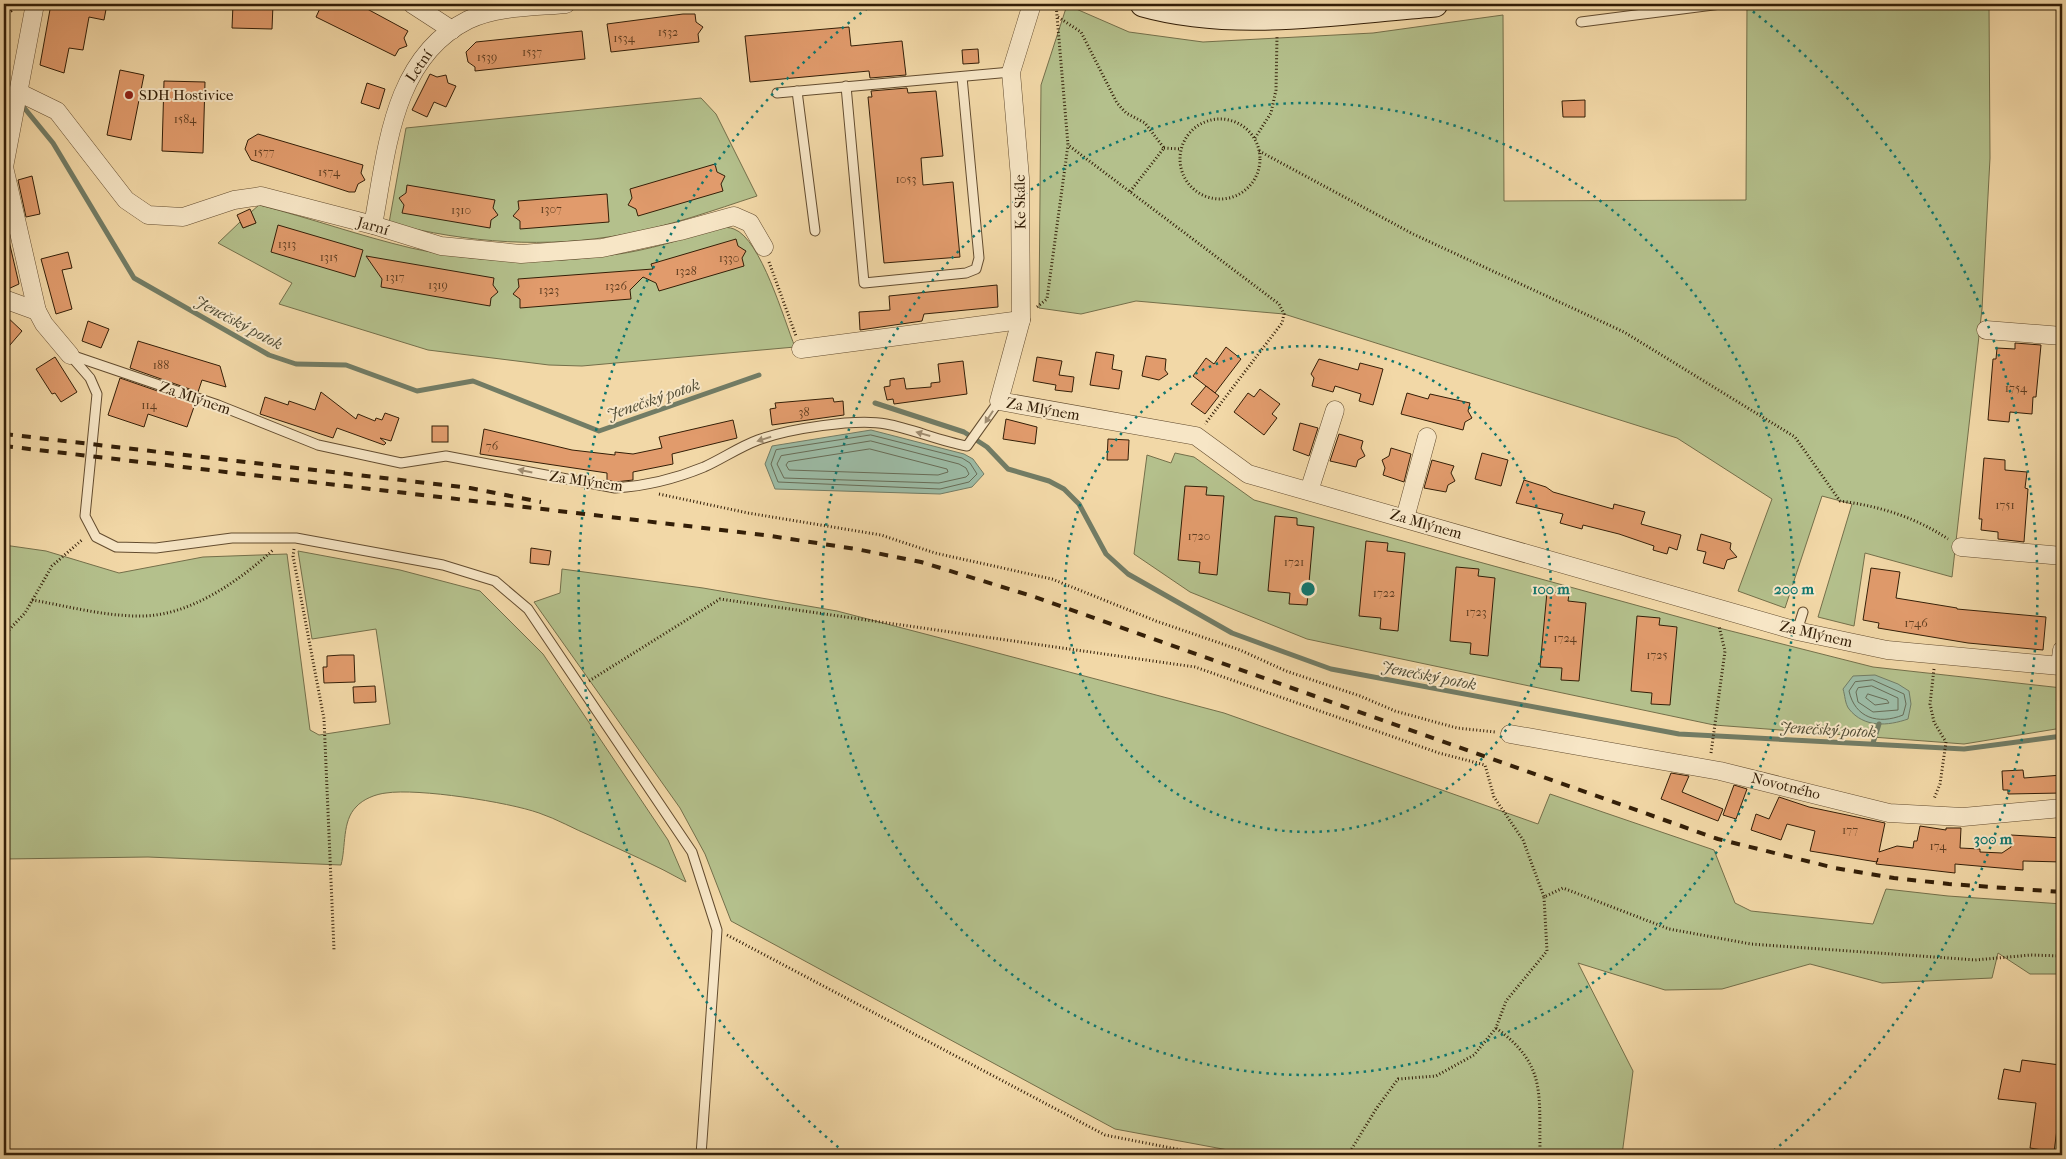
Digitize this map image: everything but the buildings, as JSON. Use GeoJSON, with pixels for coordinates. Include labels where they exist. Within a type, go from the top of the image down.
{"type":"FeatureCollection","features":[{"type":"Feature","properties":{"kind":"main road"},"geometry":{"type":"LineString","coordinates":[[1143,4],[1168,11],[1222,17],[1269,16],[1434,4]]}},
{"type":"Feature","properties":{"kind":"street"},"geometry":{"type":"LineString","coordinates":[[36,4],[14,112],[5,142],[4,167],[37,311],[44,324],[70,355]]}},
{"type":"Feature","properties":{"kind":"street"},"geometry":{"type":"LineString","coordinates":[[412,4],[452,30]]}},
{"type":"Feature","properties":{"kind":"street","name":"Letní"},"geometry":{"type":"LineString","coordinates":[[373,225],[387,149],[401,95],[418,63],[435,44],[452,30],[470,19],[497,11],[566,4]]}},
{"type":"Feature","properties":{"kind":"street","name":"Ke Skále"},"geometry":{"type":"LineString","coordinates":[[999,402],[1021,320],[1020,178],[1012,72],[1032,4]]}},
{"type":"Feature","properties":{"kind":"street","name":"Jarní"},"geometry":{"type":"LineString","coordinates":[[18,93],[57,111],[126,200],[148,215],[183,217],[234,200],[261,196],[373,225],[441,246],[521,254],[602,248],[680,231],[734,216],[750,223],[764,247]]}},
{"type":"Feature","properties":{"kind":"street"},"geometry":{"type":"LineString","coordinates":[[4,299],[37,311]]}},
{"type":"Feature","properties":{"kind":"street"},"geometry":{"type":"LineString","coordinates":[[801,349],[1021,320]]}},
{"type":"Feature","properties":{"kind":"street"},"geometry":{"type":"LineString","coordinates":[[1986,330],[2062,336]]}},
{"type":"Feature","properties":{"kind":"street","name":"Za Mlýnem"},"geometry":{"type":"LineString","coordinates":[[999,402],[1196,436],[1248,474],[1797,631],[1887,650],[1936,654],[2061,658]]}},
{"type":"Feature","properties":{"kind":"street"},"geometry":{"type":"LineString","coordinates":[[1309,491],[1335,410]]}},
{"type":"Feature","properties":{"kind":"street"},"geometry":{"type":"LineString","coordinates":[[1404,518],[1427,437]]}},
{"type":"Feature","properties":{"kind":"street"},"geometry":{"type":"LineString","coordinates":[[1961,547],[2062,556]]}},
{"type":"Feature","properties":{"kind":"street","name":"Novotného"},"geometry":{"type":"LineString","coordinates":[[1510,734],[1720,771],[1889,812],[1963,817],[2062,808]]}},
{"type":"Feature","properties":{"kind":"lane"},"geometry":{"type":"LineString","coordinates":[[1581,22],[1721,4]]}},
{"type":"Feature","properties":{"kind":"lane"},"geometry":{"type":"LineString","coordinates":[[776,92],[1012,72]]}},
{"type":"Feature","properties":{"kind":"lane"},"geometry":{"type":"LineString","coordinates":[[846,86],[864,282],[966,273],[976,269],[979,258],[962,77]]}},
{"type":"Feature","properties":{"kind":"lane"},"geometry":{"type":"LineString","coordinates":[[797,91],[815,232]]}},
{"type":"Feature","properties":{"kind":"lane"},"geometry":{"type":"LineString","coordinates":[[70,355],[90,378],[97,394],[85,511],[92,532],[108,545],[127,548],[156,548],[232,538],[291,538],[443,564],[495,581],[528,610],[692,852],[717,930],[700,1155]]}},
{"type":"Feature","properties":{"kind":"lane","name":"Za Mlýnem"},"geometry":{"type":"LineString","coordinates":[[70,355],[218,405],[318,445],[401,463],[446,456],[615,488],[638,486],[674,478],[758,440],[813,428],[868,422],[885,424],[962,445],[970,444],[999,402]]}},
{"type":"Feature","properties":{"kind":"lane"},"geometry":{"type":"LineString","coordinates":[[1797,631],[1803,612]]}},
{"type":"Feature","properties":{"kind":"path"},"geometry":{"type":"LineString","coordinates":[[4,12],[11,12],[18,4]]}},
{"type":"Feature","properties":{"kind":"path"},"geometry":{"type":"LineString","coordinates":[[1021,320],[1047,298],[1068,145],[1056,4]]}},
{"type":"Feature","properties":{"kind":"path"},"geometry":{"type":"LineString","coordinates":[[1058,17],[1081,32],[1118,103],[1126,113],[1145,123],[1164,148],[1181,149]]}},
{"type":"Feature","properties":{"kind":"path"},"geometry":{"type":"LineString","coordinates":[[1255,138],[1271,113],[1274,97],[1277,36]]}},
{"type":"Feature","properties":{"kind":"path"},"geometry":{"type":"LineString","coordinates":[[1212,119],[1236,122],[1247,129],[1255,138],[1259,151],[1260,165],[1255,178],[1246,189],[1234,196],[1221,199],[1207,197],[1195,190],[1186,180],[1181,149],[1191,131],[1200,124],[1212,119]]}},
{"type":"Feature","properties":{"kind":"path"},"geometry":{"type":"LineString","coordinates":[[1068,145],[1278,304],[1284,314],[1282,323],[1196,436]]}},
{"type":"Feature","properties":{"kind":"path"},"geometry":{"type":"LineString","coordinates":[[1129,193],[1164,148]]}},
{"type":"Feature","properties":{"kind":"path"},"geometry":{"type":"LineString","coordinates":[[1259,151],[1413,234],[1624,332],[1795,437],[1840,501],[1872,505],[1926,524],[1961,547]]}},
{"type":"Feature","properties":{"kind":"path"},"geometry":{"type":"LineString","coordinates":[[764,247],[801,349]]}},
{"type":"Feature","properties":{"kind":"path"},"geometry":{"type":"LineString","coordinates":[[638,486],[641,490],[748,513],[881,535],[935,553],[1052,579],[1156,621],[1240,650],[1286,671],[1368,699],[1395,711],[1457,728],[1510,734]]}},
{"type":"Feature","properties":{"kind":"path"},"geometry":{"type":"LineString","coordinates":[[4,635],[25,613],[52,566],[92,532]]}},
{"type":"Feature","properties":{"kind":"path"},"geometry":{"type":"LineString","coordinates":[[32,600],[138,616],[157,614],[194,604],[253,568],[291,538]]}},
{"type":"Feature","properties":{"kind":"path"},"geometry":{"type":"LineString","coordinates":[[291,538],[324,719],[334,950]]}},
{"type":"Feature","properties":{"kind":"path"},"geometry":{"type":"LineString","coordinates":[[580,687],[720,599],[1195,667],[1439,753],[1485,765],[1494,797],[1523,840],[1544,898],[1547,951],[1506,1001],[1496,1028],[1474,1055],[1436,1076],[1398,1079],[1376,1109],[1348,1155]]}},
{"type":"Feature","properties":{"kind":"path"},"geometry":{"type":"LineString","coordinates":[[1710,746],[1725,651],[1714,606]]}},
{"type":"Feature","properties":{"kind":"path"},"geometry":{"type":"LineString","coordinates":[[1928,816],[1940,784],[1946,755],[1946,742],[1934,722],[1930,704],[1936,654]]}},
{"type":"Feature","properties":{"kind":"path"},"geometry":{"type":"LineString","coordinates":[[1544,898],[1563,888],[1669,929],[1751,944],[1975,960],[2062,956]]}},
{"type":"Feature","properties":{"kind":"path"},"geometry":{"type":"LineString","coordinates":[[717,930],[1105,1136],[1208,1155]]}},
{"type":"Feature","properties":{"kind":"path"},"geometry":{"type":"LineString","coordinates":[[1496,1028],[1516,1042],[1531,1064],[1539,1090],[1540,1148]]}},
{"type":"Feature","properties":{"kind":"green space"},"geometry":{"type":"Polygon","coordinates":[[[1747,4],[1989,4],[1990,158],[1982,309],[1952,577],[1865,553],[1854,626],[1818,617],[1852,504],[1822,496],[1785,608],[1738,591],[1772,499],[1677,438],[1284,314],[1136,301],[1081,314],[1039,308],[1041,85],[1067,5],[1129,32],[1203,42],[1373,33],[1503,15],[1504,201],[1746,200],[1747,4]]]}},
{"type":"Feature","properties":{"kind":"green space"},"geometry":{"type":"Polygon","coordinates":[[[701,98],[716,114],[757,196],[659,227],[596,239],[507,242],[448,235],[389,223],[406,128],[701,98]]]}},
{"type":"Feature","properties":{"kind":"green space"},"geometry":{"type":"Polygon","coordinates":[[[259,205],[411,248],[435,253],[506,261],[554,261],[619,254],[669,243],[710,229],[727,227],[734,229],[744,236],[753,248],[778,300],[795,347],[582,366],[549,365],[428,350],[279,304],[292,283],[218,243],[240,222],[243,228],[256,223],[251,212],[259,205]]]}},
{"type":"Feature","properties":{"kind":"green space"},"geometry":{"type":"Polygon","coordinates":[[[1175,453],[1194,457],[1254,500],[1719,628],[1873,667],[2062,688],[2062,728],[1964,744],[1714,725],[1307,639],[1190,592],[1134,554],[1147,455],[1171,463],[1175,453]]]}},
{"type":"Feature","properties":{"kind":"green space"},"geometry":{"type":"Polygon","coordinates":[[[4,545],[46,551],[119,573],[203,557],[287,554],[310,730],[319,735],[390,724],[376,629],[312,639],[298,551],[400,570],[480,591],[543,654],[668,840],[686,882],[639,858],[539,813],[485,801],[419,792],[382,794],[370,797],[359,804],[348,819],[341,865],[148,857],[4,859],[4,545]]]}},
{"type":"Feature","properties":{"kind":"green space"},"geometry":{"type":"Polygon","coordinates":[[[562,569],[703,588],[837,611],[971,646],[1224,713],[1538,824],[1550,794],[1714,850],[1735,903],[1751,911],[1873,924],[1886,889],[1948,896],[2062,904],[2062,974],[2030,974],[1998,953],[1992,978],[1882,983],[1810,964],[1722,989],[1665,990],[1578,963],[1633,1071],[1622,1155],[1255,1155],[1115,1129],[731,921],[705,854],[680,808],[534,602],[560,593],[562,569]]]}},
{"type":"Feature","properties":{"kind":"water"},"geometry":{"type":"Polygon","coordinates":[[[871,430],[964,454],[973,459],[984,474],[972,487],[940,494],[775,489],[765,464],[772,446],[871,430]]]}},
{"type":"Feature","properties":{"kind":"water"},"geometry":{"type":"Polygon","coordinates":[[[1875,675],[1898,684],[1909,691],[1911,704],[1908,719],[1877,724],[1862,720],[1849,709],[1843,689],[1853,676],[1875,675]]]}},
{"type":"Feature","properties":{"kind":"waterway","name":"Jenečský potok"},"geometry":{"type":"LineString","coordinates":[[4,84],[14,96]]}},
{"type":"Feature","properties":{"kind":"waterway","name":"Jenečský potok"},"geometry":{"type":"LineString","coordinates":[[21,104],[53,143],[134,278],[269,355],[296,364],[346,365],[417,391],[473,381],[599,431],[759,375]]}},
{"type":"Feature","properties":{"kind":"waterway","name":"Jenečský potok"},"geometry":{"type":"LineString","coordinates":[[875,403],[964,432],[987,447],[1008,469],[1049,481],[1064,489],[1079,504],[1106,554],[1128,574],[1232,633],[1331,669],[1679,734],[1964,749],[2062,736]]}},
{"type":"Feature","properties":{"kind":"waterway"},"geometry":{"type":"LineString","coordinates":[[1873,743],[1879,724]]}},
{"type":"Feature","properties":{"kind":"railway"},"geometry":{"type":"LineString","coordinates":[[4,434],[470,488],[541,502]]}},
{"type":"Feature","properties":{"kind":"railway"},"geometry":{"type":"LineString","coordinates":[[4,446],[764,535],[856,549],[921,562],[1035,597],[1718,839],[1835,868],[1894,878],[2062,892]]}},
{"type":"Feature","properties":{"kind":"place","name":"SDH Hostivice"},"geometry":{"type":"Point","coordinates":[129,95]}}]}
